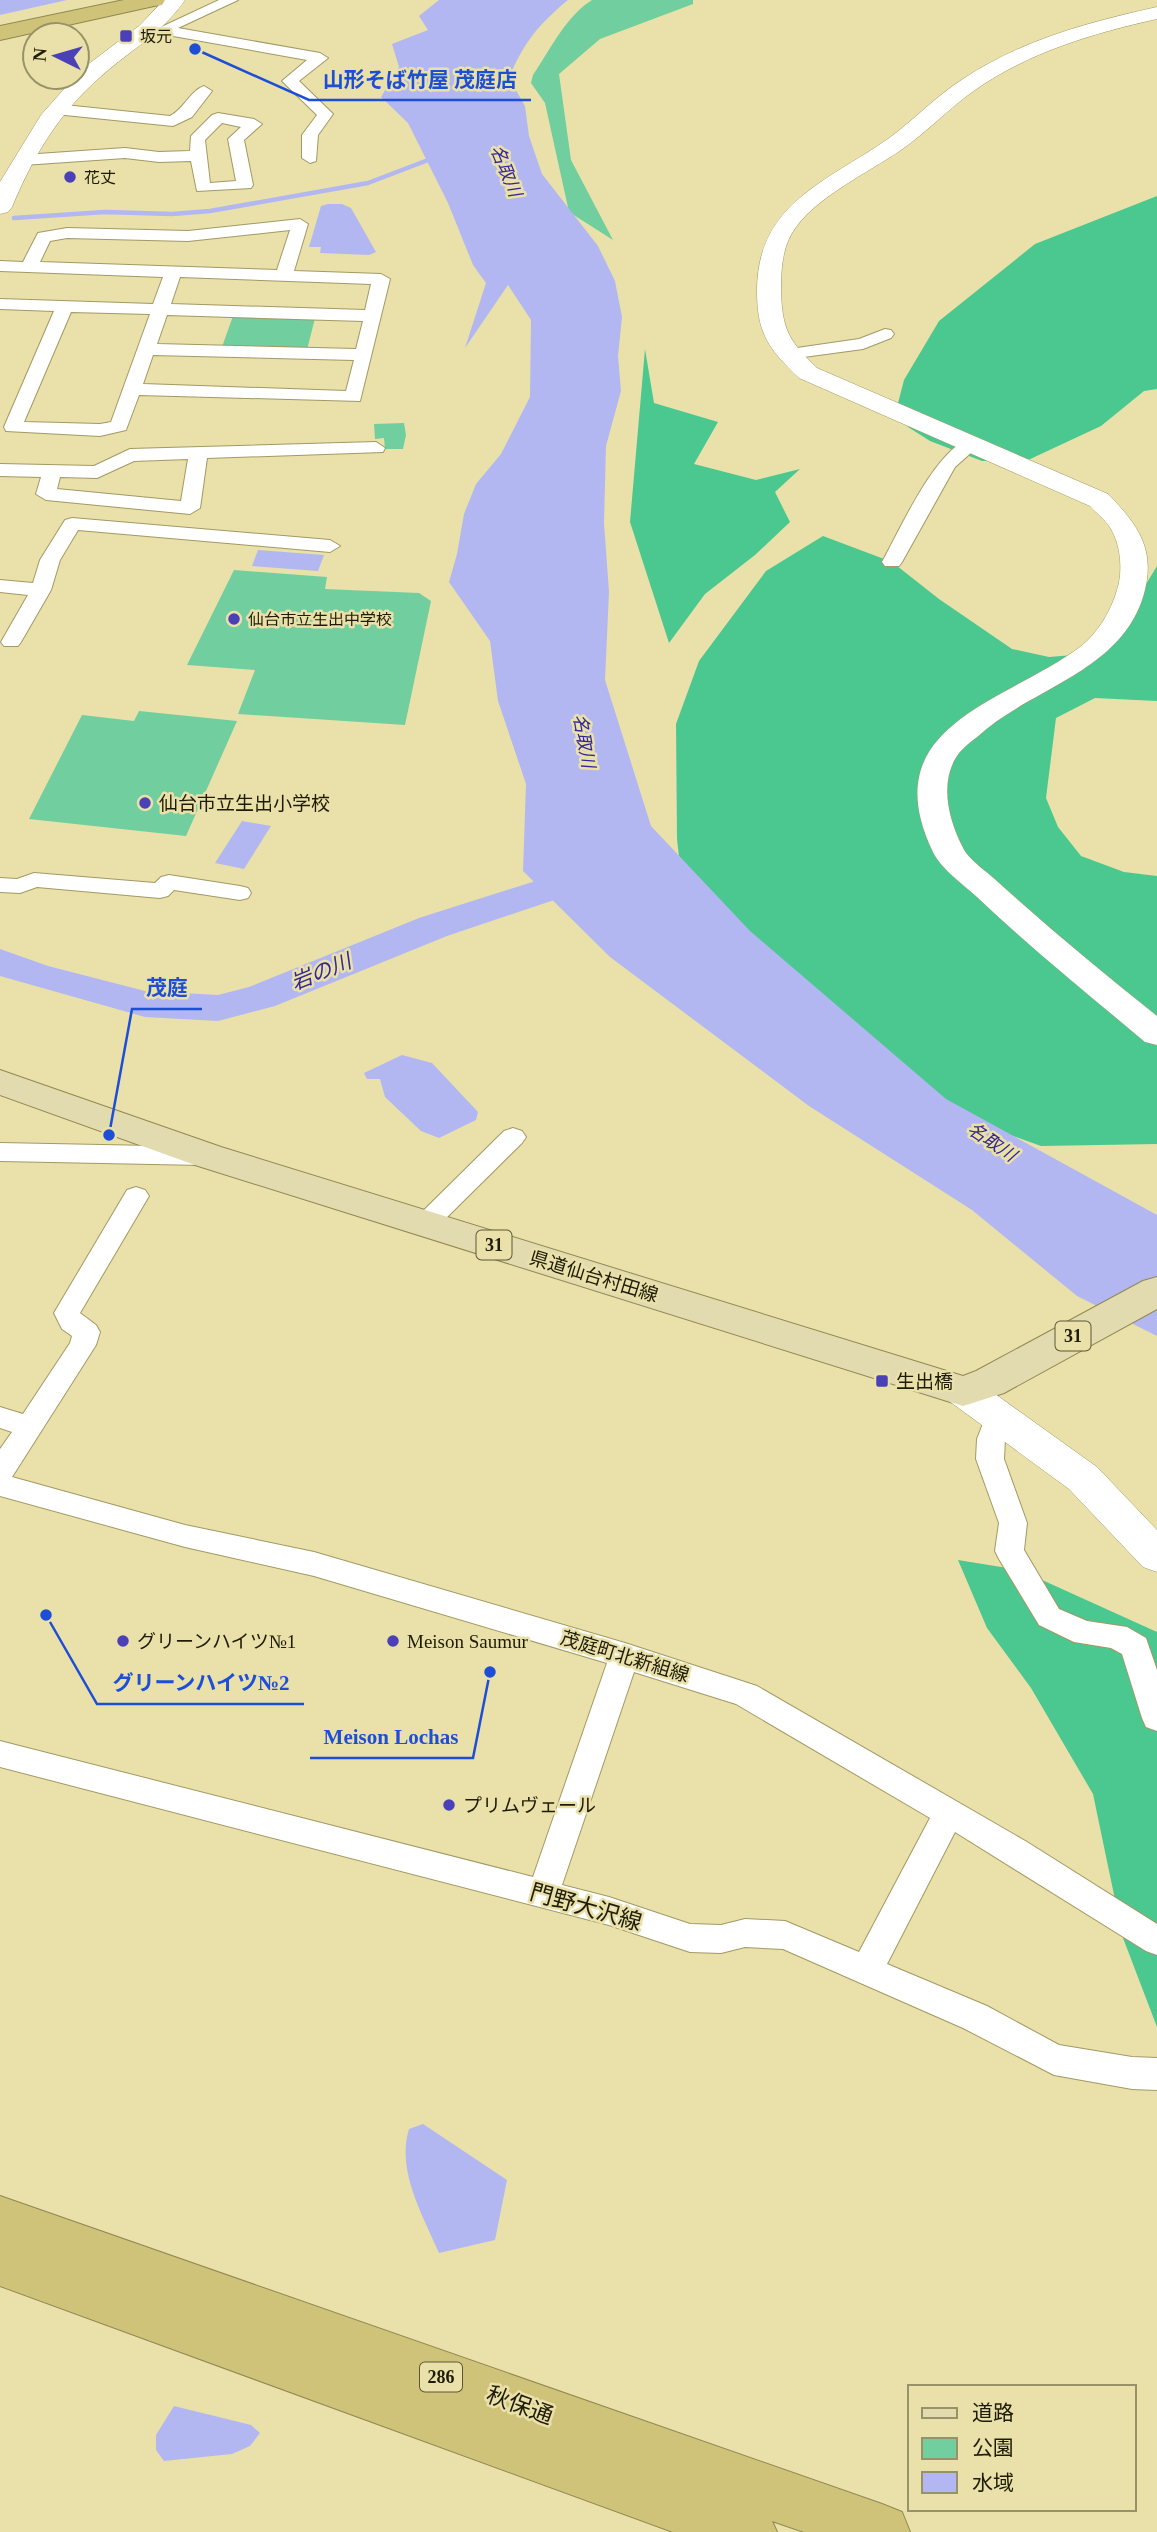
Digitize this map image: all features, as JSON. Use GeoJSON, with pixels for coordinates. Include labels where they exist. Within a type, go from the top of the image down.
{"type":"FeatureCollection","features":[{"type":"Feature","properties":{"kind":"highway"},"geometry":{"type":"LineString","coordinates":[[0,24],[116,0]]}},
{"type":"Feature","properties":{"kind":"highway"},"geometry":{"type":"LineString","coordinates":[[0,33],[167,2]]}},
{"type":"Feature","properties":{"kind":"highway","name":"秋保通"},"geometry":{"type":"LineString","coordinates":[[0,2221],[882,2532]]}},
{"type":"Feature","properties":{"kind":"highway","name":"秋保通"},"geometry":{"type":"LineString","coordinates":[[0,2261],[749,2532]]}},
{"type":"Feature","properties":{"kind":"main road","name":"県道仙台村田線"},"geometry":{"type":"LineString","coordinates":[[0,1082],[208,1156],[984,1396]]}},
{"type":"Feature","properties":{"kind":"main road","name":"31"},"geometry":{"type":"LineString","coordinates":[[984,1396],[1157,1291]]}},
{"type":"Feature","properties":{"kind":"street"},"geometry":{"type":"LineString","coordinates":[[0,207],[23,160],[55,108],[90,74],[154,30],[231,0]]}},
{"type":"Feature","properties":{"kind":"street"},"geometry":{"type":"LineString","coordinates":[[154,30],[167,2]]}},
{"type":"Feature","properties":{"kind":"street"},"geometry":{"type":"LineString","coordinates":[[1157,13],[1100,28],[1007,61],[968,85],[899,141],[788,222],[777,240],[769,262],[769,317],[775,340],[808,373],[1099,500],[1124,526],[1133,552],[1135,579],[1124,613],[1092,652],[981,717],[951,744],[940,758],[934,775],[932,809],[950,853],[1039,937],[1157,1034]]}},
{"type":"Feature","properties":{"kind":"street"},"geometry":{"type":"LineString","coordinates":[[154,30],[320,58],[290,80],[326,114],[310,135],[310,158]]}},
{"type":"Feature","properties":{"kind":"street"},"geometry":{"type":"LineString","coordinates":[[55,108],[173,121],[186,114],[204,92]]}},
{"type":"Feature","properties":{"kind":"street"},"geometry":{"type":"LineString","coordinates":[[218,118],[254,124],[236,139],[245,185],[203,188],[198,156],[197,139],[218,118]]}},
{"type":"Feature","properties":{"kind":"street"},"geometry":{"type":"LineString","coordinates":[[23,160],[125,153],[159,157],[198,156]]}},
{"type":"Feature","properties":{"kind":"street"},"geometry":{"type":"LineString","coordinates":[[193,216],[200,235]]}},
{"type":"Feature","properties":{"kind":"street"},"geometry":{"type":"LineString","coordinates":[[29,267],[44,237],[67,233],[200,235],[300,223],[284,275]]}},
{"type":"Feature","properties":{"kind":"street"},"geometry":{"type":"LineString","coordinates":[[0,266],[381,279],[354,397],[132,389]]}},
{"type":"Feature","properties":{"kind":"street"},"geometry":{"type":"LineString","coordinates":[[65,306],[13,427],[100,430],[119,426],[173,273]]}},
{"type":"Feature","properties":{"kind":"street"},"geometry":{"type":"LineString","coordinates":[[0,304],[373,316]]}},
{"type":"Feature","properties":{"kind":"street"},"geometry":{"type":"LineString","coordinates":[[789,354],[810,348],[874,342],[886,334]]}},
{"type":"Feature","properties":{"kind":"street"},"geometry":{"type":"LineString","coordinates":[[147,349],[364,355]]}},
{"type":"Feature","properties":{"kind":"street"},"geometry":{"type":"LineString","coordinates":[[892,562],[947,464],[972,444]]}},
{"type":"Feature","properties":{"kind":"street"},"geometry":{"type":"LineString","coordinates":[[0,470],[97,472],[130,455],[376,448]]}},
{"type":"Feature","properties":{"kind":"street"},"geometry":{"type":"LineString","coordinates":[[52,471],[46,494],[190,508],[198,454]]}},
{"type":"Feature","properties":{"kind":"street"},"geometry":{"type":"LineString","coordinates":[[11,642],[41,590],[50,560],[72,524],[330,546]]}},
{"type":"Feature","properties":{"kind":"street"},"geometry":{"type":"LineString","coordinates":[[0,586],[41,590]]}},
{"type":"Feature","properties":{"kind":"street"},"geometry":{"type":"LineString","coordinates":[[0,885],[20,886],[34,880],[160,891],[169,882],[240,893]]}},
{"type":"Feature","properties":{"kind":"street"},"geometry":{"type":"LineString","coordinates":[[425,1224],[513,1136]]}},
{"type":"Feature","properties":{"kind":"street"},"geometry":{"type":"LineString","coordinates":[[0,1152],[208,1156]]}},
{"type":"Feature","properties":{"kind":"street"},"geometry":{"type":"LineString","coordinates":[[0,1472],[83,1345],[87,1332],[71,1322],[67,1312],[136,1196]]}},
{"type":"Feature","properties":{"kind":"street"},"geometry":{"type":"LineString","coordinates":[[984,1396],[1083,1478],[1157,1556]]}},
{"type":"Feature","properties":{"kind":"street"},"geometry":{"type":"LineString","coordinates":[[984,1396],[991,1439],[990,1460],[1013,1524],[1009,1551],[1049,1617],[1084,1633],[1117,1636],[1135,1647],[1157,1718]]}},
{"type":"Feature","properties":{"kind":"street"},"geometry":{"type":"LineString","coordinates":[[0,1417],[30,1426]]}},
{"type":"Feature","properties":{"kind":"street","name":"茂庭町北新組線"},"geometry":{"type":"LineString","coordinates":[[0,1485],[185,1536],[314,1564],[625,1656],[746,1695],[949,1812],[1157,1941]]}},
{"type":"Feature","properties":{"kind":"street"},"geometry":{"type":"LineString","coordinates":[[543,1894],[625,1656]]}},
{"type":"Feature","properties":{"kind":"street","name":"門野大沢線"},"geometry":{"type":"LineString","coordinates":[[0,1754],[609,1911],[690,1938],[721,1939],[745,1933],[785,1935],[975,2017],[1054,2060],[1157,2074]]}},
{"type":"Feature","properties":{"kind":"street"},"geometry":{"type":"LineString","coordinates":[[867,1969],[949,1812]]}},
{"type":"Feature","properties":{"kind":"green space"},"geometry":{"type":"Polygon","coordinates":[[[592,0],[693,0],[693,4],[600,39],[559,74],[571,160],[613,240],[569,212],[545,103],[531,83],[533,75],[566,24],[592,0]]]}},
{"type":"Feature","properties":{"kind":"green space"},"geometry":{"type":"Polygon","coordinates":[[[1157,196],[1157,389],[1144,391],[1101,426],[1026,461],[982,461],[930,441],[908,427],[897,407],[904,380],[939,321],[1035,244],[1157,196]]]}},
{"type":"Feature","properties":{"kind":"green space"},"geometry":{"type":"Polygon","coordinates":[[[233,316],[315,318],[307,350],[222,347],[233,316]]]}},
{"type":"Feature","properties":{"kind":"green space"},"geometry":{"type":"Polygon","coordinates":[[[645,349],[654,403],[718,422],[694,464],[756,480],[800,469],[775,492],[790,522],[755,555],[705,594],[669,643],[630,522],[645,349]]]}},
{"type":"Feature","properties":{"kind":"green space"},"geometry":{"type":"Polygon","coordinates":[[[404,423],[406,435],[403,449],[385,449],[384,438],[375,439],[374,424],[404,423]]]}},
{"type":"Feature","properties":{"kind":"green space"},"geometry":{"type":"Polygon","coordinates":[[[823,536],[892,562],[939,599],[1012,649],[1049,657],[1098,653],[1120,627],[1157,566],[1157,701],[1095,698],[1056,718],[1046,798],[1058,827],[1081,856],[1124,872],[1157,876],[1157,1144],[1041,1146],[935,1108],[687,929],[677,839],[676,724],[699,661],[766,571],[823,536]]]}},
{"type":"Feature","properties":{"kind":"green space"},"geometry":{"type":"Polygon","coordinates":[[[234,570],[327,577],[325,589],[419,593],[431,601],[405,725],[238,714],[255,670],[187,665],[234,570]]]}},
{"type":"Feature","properties":{"kind":"green space"},"geometry":{"type":"Polygon","coordinates":[[[139,711],[237,721],[186,836],[29,819],[82,715],[134,721],[139,711]]]}},
{"type":"Feature","properties":{"kind":"green space"},"geometry":{"type":"Polygon","coordinates":[[[958,1560],[1020,1570],[1157,1632],[1157,2027],[1123,1938],[1093,1794],[1031,1688],[987,1628],[958,1560]]]}},
{"type":"Feature","properties":{"kind":"water"},"geometry":{"type":"Polygon","coordinates":[[[0,0],[67,0],[0,15],[0,0]]]}},
{"type":"Feature","properties":{"kind":"water","name":"名取川"},"geometry":{"type":"Polygon","coordinates":[[[439,0],[568,0],[533,35],[509,78],[525,106],[529,136],[542,174],[598,246],[615,281],[622,317],[618,356],[621,391],[606,446],[604,523],[609,592],[605,680],[651,826],[750,931],[946,1099],[1157,1215],[1157,1336],[1077,1296],[972,1210],[809,1106],[610,957],[523,871],[526,784],[498,701],[490,641],[449,582],[464,514],[476,484],[501,454],[530,397],[531,320],[508,285],[465,348],[486,283],[473,265],[448,203],[408,123],[381,97],[399,67],[392,44],[428,30],[419,16],[439,0]]]}},
{"type":"Feature","properties":{"kind":"water"},"geometry":{"type":"Polygon","coordinates":[[[342,204],[351,208],[376,252],[369,255],[320,253],[321,247],[309,247],[321,206],[342,204]]]}},
{"type":"Feature","properties":{"kind":"water"},"geometry":{"type":"Polygon","coordinates":[[[258,550],[324,555],[318,571],[252,566],[258,550]]]}},
{"type":"Feature","properties":{"kind":"water"},"geometry":{"type":"Polygon","coordinates":[[[242,821],[271,826],[244,869],[215,863],[242,821]]]}},
{"type":"Feature","properties":{"kind":"water"},"geometry":{"type":"Polygon","coordinates":[[[402,1055],[432,1063],[478,1112],[476,1120],[439,1138],[421,1131],[385,1097],[380,1079],[367,1079],[364,1073],[402,1055]]]}},
{"type":"Feature","properties":{"kind":"water"},"geometry":{"type":"Polygon","coordinates":[[[423,2124],[507,2180],[495,2240],[439,2253],[413,2192],[406,2160],[409,2129],[423,2124]]]}},
{"type":"Feature","properties":{"kind":"water"},"geometry":{"type":"Polygon","coordinates":[[[174,2406],[251,2425],[260,2433],[250,2446],[232,2454],[164,2461],[156,2450],[156,2435],[174,2406]]]}},
{"type":"Feature","properties":{"kind":"waterway"},"geometry":{"type":"LineString","coordinates":[[14,218],[105,212],[172,214],[210,211],[368,183],[436,157]]}},
{"type":"Feature","properties":{"kind":"waterway","name":"岩の川"},"geometry":{"type":"LineString","coordinates":[[0,962],[35,975],[145,1004],[218,1008],[261,997],[433,927],[586,877],[599,868]]}},
{"type":"Feature","properties":{"kind":"place","name":"坂元"},"geometry":{"type":"Point","coordinates":[126,36]}},
{"type":"Feature","properties":{"kind":"place","name":"山形そば竹屋 茂庭店"},"geometry":{"type":"Point","coordinates":[195,49]}},
{"type":"Feature","properties":{"kind":"place","name":"花丈"},"geometry":{"type":"Point","coordinates":[70,177]}},
{"type":"Feature","properties":{"kind":"place","name":"仙台市立生出中学校"},"geometry":{"type":"Point","coordinates":[234,619]}},
{"type":"Feature","properties":{"kind":"place","name":"仙台市立生出小学校"},"geometry":{"type":"Point","coordinates":[145,803]}},
{"type":"Feature","properties":{"kind":"place","name":"茂庭"},"geometry":{"type":"Point","coordinates":[109,1135]}},
{"type":"Feature","properties":{"kind":"place","name":"生出橋"},"geometry":{"type":"Point","coordinates":[882,1381]}},
{"type":"Feature","properties":{"kind":"place","name":"グリーンハイツ№2"},"geometry":{"type":"Point","coordinates":[46,1615]}},
{"type":"Feature","properties":{"kind":"place","name":"グリーンハイツ№1"},"geometry":{"type":"Point","coordinates":[123,1641]}},
{"type":"Feature","properties":{"kind":"place","name":"Meison Saumur"},"geometry":{"type":"Point","coordinates":[393,1641]}},
{"type":"Feature","properties":{"kind":"place","name":"Meison Lochas"},"geometry":{"type":"Point","coordinates":[490,1672]}},
{"type":"Feature","properties":{"kind":"place","name":"プリムヴェール"},"geometry":{"type":"Point","coordinates":[449,1805]}}]}
